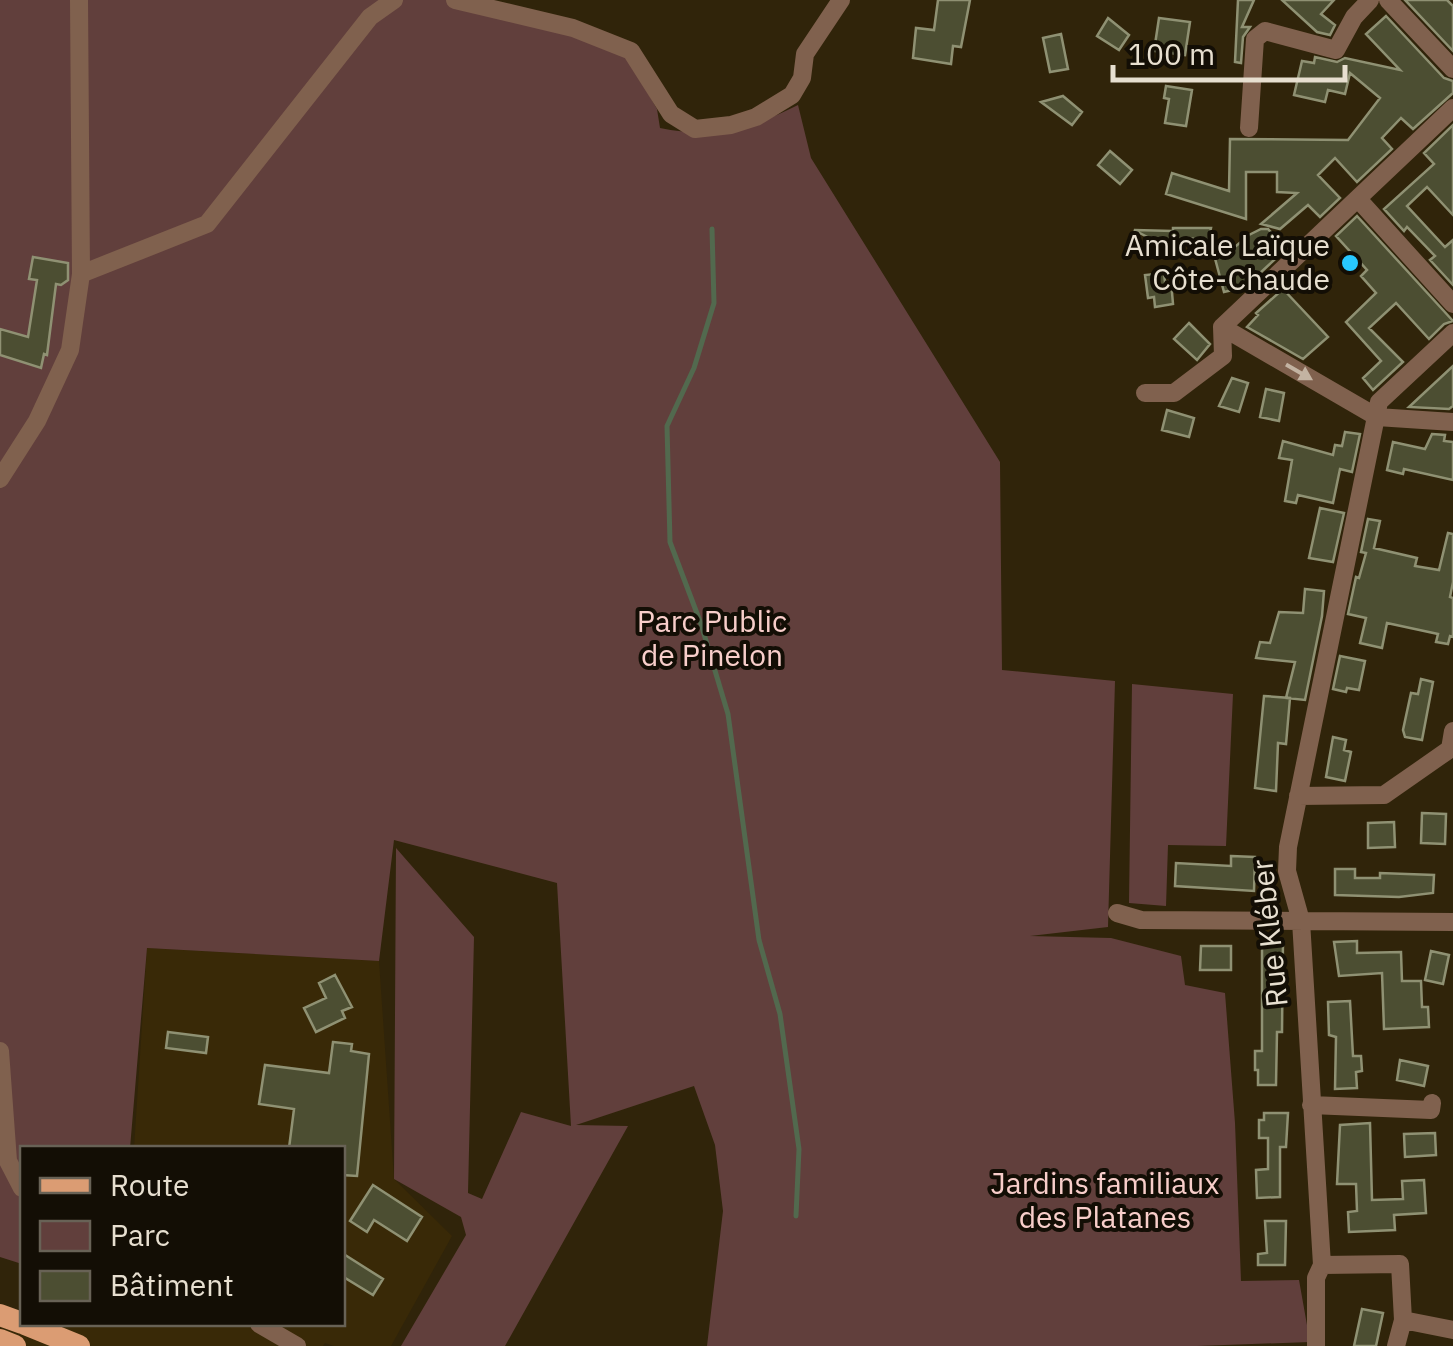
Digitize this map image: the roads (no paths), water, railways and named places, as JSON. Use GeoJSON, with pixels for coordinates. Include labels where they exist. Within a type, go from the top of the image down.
{"type":"FeatureCollection","features":[{"type":"Feature","properties":{"kind":"main road"},"geometry":{"type":"LineString","coordinates":[[31,1326],[79,1346]]}},
{"type":"Feature","properties":{"kind":"street"},"geometry":{"type":"LineString","coordinates":[[0,478],[36,421],[70,350],[81,274],[79,0]]}},
{"type":"Feature","properties":{"kind":"street"},"geometry":{"type":"LineString","coordinates":[[81,274],[207,224],[370,16],[394,0]]}},
{"type":"Feature","properties":{"kind":"street"},"geometry":{"type":"LineString","coordinates":[[455,0],[573,28],[631,51],[670,114],[695,128],[732,125],[756,117],[792,95],[802,78],[805,54],[842,0]]}},
{"type":"Feature","properties":{"kind":"street"},"geometry":{"type":"LineString","coordinates":[[1249,128],[1256,39],[1265,31],[1336,50],[1354,17],[1370,0]]}},
{"type":"Feature","properties":{"kind":"street"},"geometry":{"type":"LineString","coordinates":[[1388,0],[1453,68]]}},
{"type":"Feature","properties":{"kind":"street"},"geometry":{"type":"LineString","coordinates":[[1145,393],[1174,393],[1223,356],[1222,327],[1453,108]]}},
{"type":"Feature","properties":{"kind":"street"},"geometry":{"type":"LineString","coordinates":[[1358,199],[1453,304]]}},
{"type":"Feature","properties":{"kind":"street"},"geometry":{"type":"LineString","coordinates":[[1222,327],[1377,417],[1453,422]]}},
{"type":"Feature","properties":{"kind":"street","name":"Rue Kléber"},"geometry":{"type":"LineString","coordinates":[[1316,1346],[1316,1278],[1322,1265],[1302,921],[1286,871],[1378,402],[1453,333]]}},
{"type":"Feature","properties":{"kind":"street"},"geometry":{"type":"LineString","coordinates":[[1298,796],[1384,795],[1450,748],[1453,732]]}},
{"type":"Feature","properties":{"kind":"street"},"geometry":{"type":"LineString","coordinates":[[1117,913],[1140,920],[1453,922]]}},
{"type":"Feature","properties":{"kind":"street"},"geometry":{"type":"LineString","coordinates":[[0,1051],[8,1161],[20,1184]]}},
{"type":"Feature","properties":{"kind":"street"},"geometry":{"type":"LineString","coordinates":[[1311,1105],[1431,1110],[1432,1103]]}},
{"type":"Feature","properties":{"kind":"street"},"geometry":{"type":"LineString","coordinates":[[1322,1265],[1400,1264],[1403,1320],[1396,1346]]}},
{"type":"Feature","properties":{"kind":"street"},"geometry":{"type":"LineString","coordinates":[[1403,1320],[1453,1330]]}},
{"type":"Feature","properties":{"kind":"street"},"geometry":{"type":"LineString","coordinates":[[270,1326],[297,1346]]}},
{"type":"Feature","properties":{"kind":"waterway"},"geometry":{"type":"LineString","coordinates":[[712,229],[714,303],[694,368],[667,426],[670,542],[701,624],[728,714],[759,940],[780,1014],[799,1149],[796,1216]]}},
{"type":"Feature","properties":{"kind":"place","name":"Amicale Laïque Côte-Chaude"},"geometry":{"type":"Point","coordinates":[1350,263]}},
{"type":"Feature","properties":{"kind":"park label","name":"Parc Public de Pinelon"},"geometry":{"type":"Point","coordinates":[712,639]}},
{"type":"Feature","properties":{"kind":"park label","name":"Jardins familiaux des Platanes"},"geometry":{"type":"Point","coordinates":[1105,1201]}}]}
